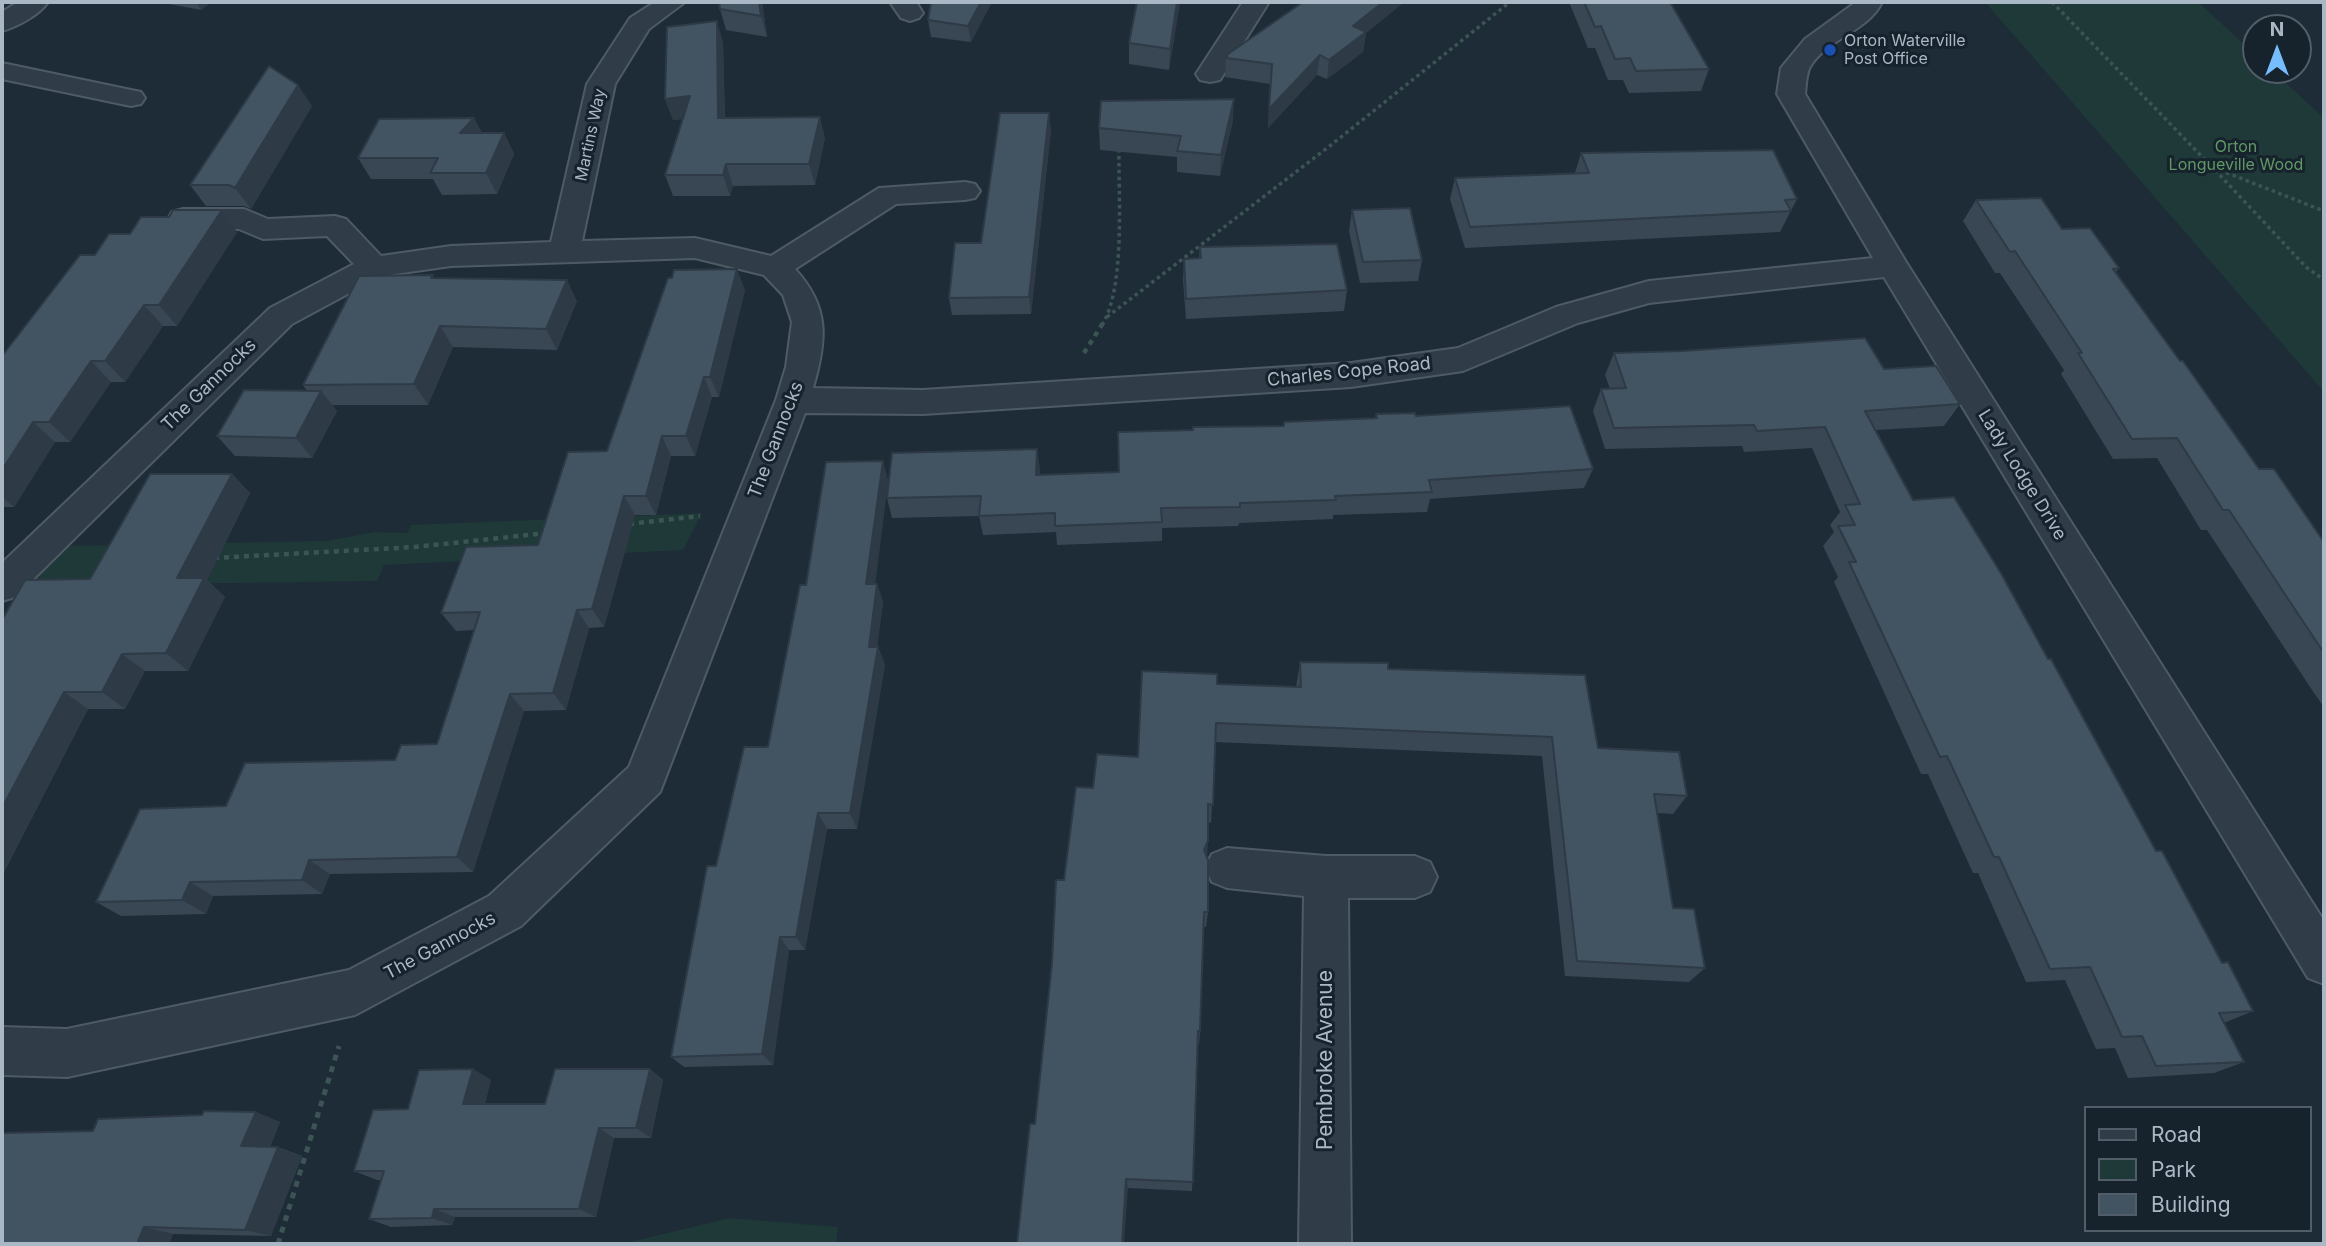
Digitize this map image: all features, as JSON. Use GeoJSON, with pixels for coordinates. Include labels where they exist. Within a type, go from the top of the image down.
{"type":"FeatureCollection","features":[{"type":"Feature","properties":{"kind":"street"},"geometry":{"type":"LineString","coordinates":[[2,23],[35,2]]}},
{"type":"Feature","properties":{"kind":"street","name":"Martins Way"},"geometry":{"type":"LineString","coordinates":[[564,252],[601,83],[639,24],[672,2]]}},
{"type":"Feature","properties":{"kind":"street"},"geometry":{"type":"LineString","coordinates":[[1210,74],[1256,2]]}},
{"type":"Feature","properties":{"kind":"street","name":"Lady Lodge Drive"},"geometry":{"type":"LineString","coordinates":[[1870,2],[1866,8],[1814,45],[1795,68],[1791,94],[1892,266],[2324,962]]}},
{"type":"Feature","properties":{"kind":"street"},"geometry":{"type":"LineString","coordinates":[[2,71],[131,98]]}},
{"type":"Feature","properties":{"kind":"street"},"geometry":{"type":"LineString","coordinates":[[775,267],[889,195],[965,191]]}},
{"type":"Feature","properties":{"kind":"street"},"geometry":{"type":"LineString","coordinates":[[183,219],[244,219],[262,229],[335,226],[374,267]]}},
{"type":"Feature","properties":{"kind":"street","name":"The Gannocks"},"geometry":{"type":"LineString","coordinates":[[2,586],[281,316],[374,267],[452,256],[695,248],[775,267],[797,291],[808,322],[803,367],[793,400],[645,779],[505,911],[355,992],[67,1053],[2,1051]]}},
{"type":"Feature","properties":{"kind":"street","name":"Charles Cope Road"},"geometry":{"type":"LineString","coordinates":[[793,400],[923,402],[1351,376],[1463,359],[1567,315],[1649,292],[1892,266]]}},
{"type":"Feature","properties":{"kind":"street"},"geometry":{"type":"LineString","coordinates":[[1227,868],[1326,877],[1415,877]]}},
{"type":"Feature","properties":{"kind":"street","name":"Pembroke Avenue"},"geometry":{"type":"LineString","coordinates":[[1325,1244],[1326,877]]}},
{"type":"Feature","properties":{"kind":"path"},"geometry":{"type":"LineString","coordinates":[[1107,317],[1331,145],[1510,2]]}},
{"type":"Feature","properties":{"kind":"path"},"geometry":{"type":"LineString","coordinates":[[2052,2],[2306,267],[2324,280]]}},
{"type":"Feature","properties":{"kind":"path"},"geometry":{"type":"LineString","coordinates":[[1058,394],[1107,317],[1117,275],[1119,144]]}},
{"type":"Feature","properties":{"kind":"path"},"geometry":{"type":"LineString","coordinates":[[2212,167],[2324,211]]}},
{"type":"Feature","properties":{"kind":"path"},"geometry":{"type":"LineString","coordinates":[[626,524],[749,510]]}},
{"type":"Feature","properties":{"kind":"path"},"geometry":{"type":"LineString","coordinates":[[208,559],[415,547],[561,531]]}},
{"type":"Feature","properties":{"kind":"path"},"geometry":{"type":"LineString","coordinates":[[278,1244],[355,992]]}},
{"type":"Feature","properties":{"kind":"green space","name":"Orton Longueville Wood"},"geometry":{"type":"Polygon","coordinates":[[[1985,2],[2198,2],[2242,42],[2242,84],[2287,84],[2324,118],[2324,392],[1985,2]]]}},
{"type":"Feature","properties":{"kind":"green space"},"geometry":{"type":"Polygon","coordinates":[[[702,513],[683,550],[384,565],[377,581],[23,586],[67,546],[327,541],[375,532],[407,533],[411,525],[702,513]]]}},
{"type":"Feature","properties":{"kind":"green space"},"geometry":{"type":"Polygon","coordinates":[[[730,1218],[838,1227],[836,1244],[622,1244],[730,1218]]]}},
{"type":"Feature","properties":{"kind":"building"},"geometry":{"type":"Polygon","coordinates":[[[719,2],[759,2],[761,16],[720,9],[719,2]]]}},
{"type":"Feature","properties":{"kind":"building"},"geometry":{"type":"Polygon","coordinates":[[[931,2],[981,2],[968,26],[928,20],[931,2]]]}},
{"type":"Feature","properties":{"kind":"building"},"geometry":{"type":"Polygon","coordinates":[[[1137,2],[1177,2],[1170,49],[1129,43],[1137,2]]]}},
{"type":"Feature","properties":{"kind":"building"},"geometry":{"type":"Polygon","coordinates":[[[1303,2],[1383,2],[1353,26],[1366,32],[1329,60],[1320,55],[1269,109],[1272,64],[1226,58],[1303,2]]]}},
{"type":"Feature","properties":{"kind":"building"},"geometry":{"type":"Polygon","coordinates":[[[1584,2],[1670,2],[1709,69],[1636,71],[1630,58],[1615,59],[1601,26],[1595,27],[1584,2]]]}},
{"type":"Feature","properties":{"kind":"building"},"geometry":{"type":"Polygon","coordinates":[[[717,21],[718,118],[820,117],[809,164],[726,164],[723,175],[665,175],[690,96],[665,99],[667,27],[717,21]]]}},
{"type":"Feature","properties":{"kind":"building"},"geometry":{"type":"Polygon","coordinates":[[[269,66],[298,85],[235,188],[229,185],[190,185],[269,66]]]}},
{"type":"Feature","properties":{"kind":"building"},"geometry":{"type":"Polygon","coordinates":[[[1234,99],[1221,155],[1177,151],[1181,136],[1099,128],[1101,101],[1234,99]]]}},
{"type":"Feature","properties":{"kind":"building"},"geometry":{"type":"Polygon","coordinates":[[[1000,113],[1049,113],[1029,297],[949,298],[955,243],[981,243],[1000,113]]]}},
{"type":"Feature","properties":{"kind":"building"},"geometry":{"type":"Polygon","coordinates":[[[474,118],[460,133],[504,133],[486,173],[430,173],[438,158],[358,158],[379,119],[474,118]]]}},
{"type":"Feature","properties":{"kind":"building"},"geometry":{"type":"Polygon","coordinates":[[[1773,150],[1797,199],[1785,200],[1791,211],[1470,227],[1455,178],[1589,173],[1581,153],[1773,150]]]}},
{"type":"Feature","properties":{"kind":"building"},"geometry":{"type":"Polygon","coordinates":[[[2041,198],[2062,229],[2090,228],[2119,268],[2113,269],[2180,361],[2183,361],[2259,469],[2274,469],[2324,542],[2324,653],[2229,510],[2223,510],[2177,438],[2132,439],[2078,353],[2082,353],[2015,251],[2010,252],[1976,200],[2041,198]]]}},
{"type":"Feature","properties":{"kind":"building"},"geometry":{"type":"Polygon","coordinates":[[[1410,208],[1422,260],[1363,262],[1352,210],[1410,208]]]}},
{"type":"Feature","properties":{"kind":"building"},"geometry":{"type":"Polygon","coordinates":[[[173,210],[222,210],[159,305],[144,305],[105,361],[91,361],[49,422],[33,422],[2,470],[2,356],[80,255],[95,255],[109,234],[130,234],[141,217],[169,217],[173,210]]]}},
{"type":"Feature","properties":{"kind":"building"},"geometry":{"type":"Polygon","coordinates":[[[1337,244],[1347,290],[1186,299],[1184,259],[1201,258],[1200,247],[1337,244]]]}},
{"type":"Feature","properties":{"kind":"building"},"geometry":{"type":"Polygon","coordinates":[[[737,269],[710,377],[704,377],[686,436],[662,436],[646,496],[624,496],[592,609],[577,610],[553,693],[510,694],[457,857],[309,860],[302,880],[190,882],[182,900],[96,902],[140,809],[226,806],[245,763],[395,760],[401,745],[437,744],[480,612],[441,613],[466,547],[538,545],[568,452],[607,451],[668,278],[672,278],[674,270],[737,269]]]}},
{"type":"Feature","properties":{"kind":"building"},"geometry":{"type":"Polygon","coordinates":[[[433,275],[431,278],[567,280],[546,329],[440,326],[414,384],[303,385],[359,276],[433,275]]]}},
{"type":"Feature","properties":{"kind":"building"},"geometry":{"type":"Polygon","coordinates":[[[1865,338],[1884,369],[1936,366],[1960,404],[1865,411],[1913,500],[1954,497],[2002,575],[2048,659],[2051,659],[2156,851],[2162,851],[2222,963],[2228,962],[2253,1011],[2219,1013],[2244,1062],[2156,1066],[2142,1036],[2122,1037],[2090,967],[2050,969],[1999,857],[1994,857],[1947,756],[1940,757],[1849,562],[1856,562],[1838,526],[1855,525],[1845,505],[1860,504],[1825,427],[1757,431],[1754,425],[1614,428],[1601,389],[1626,388],[1614,353],[1865,338]]]}},
{"type":"Feature","properties":{"kind":"building"},"geometry":{"type":"Polygon","coordinates":[[[244,390],[321,391],[296,438],[217,436],[244,390]]]}},
{"type":"Feature","properties":{"kind":"building"},"geometry":{"type":"Polygon","coordinates":[[[1570,406],[1593,469],[1429,480],[1432,492],[1335,496],[1336,500],[1240,503],[1240,507],[1161,508],[1162,522],[1055,526],[1055,513],[979,516],[981,496],[887,498],[892,453],[1037,449],[1036,475],[1119,472],[1118,432],[1193,430],[1193,427],[1284,426],[1284,422],[1377,418],[1376,414],[1415,413],[1416,416],[1570,406]]]}},
{"type":"Feature","properties":{"kind":"building"},"geometry":{"type":"Polygon","coordinates":[[[883,461],[866,584],[877,584],[869,647],[878,647],[850,813],[818,813],[796,937],[780,937],[762,1054],[671,1057],[707,866],[716,866],[744,747],[768,747],[800,585],[806,585],[826,462],[883,461]]]}},
{"type":"Feature","properties":{"kind":"building"},"geometry":{"type":"Polygon","coordinates":[[[150,474],[232,474],[177,578],[204,578],[166,653],[122,654],[102,692],[64,692],[2,808],[2,620],[25,580],[90,579],[150,474]]]}},
{"type":"Feature","properties":{"kind":"building"},"geometry":{"type":"Polygon","coordinates":[[[1300,662],[1388,663],[1388,669],[1585,675],[1598,748],[1679,752],[1687,796],[1654,794],[1673,908],[1694,909],[1705,968],[1577,961],[1552,737],[1216,723],[1213,805],[1208,804],[1208,841],[1204,850],[1208,860],[1208,912],[1204,912],[1193,1182],[1126,1179],[1122,1244],[1017,1244],[1030,1124],[1035,1124],[1052,963],[1056,880],[1064,880],[1076,787],[1093,788],[1097,754],[1138,757],[1142,671],[1217,674],[1217,684],[1301,687],[1300,662]]]}},
{"type":"Feature","properties":{"kind":"building"},"geometry":{"type":"Polygon","coordinates":[[[473,1069],[463,1104],[545,1104],[555,1069],[650,1069],[636,1128],[599,1128],[579,1209],[434,1209],[432,1218],[369,1219],[384,1171],[354,1171],[373,1110],[408,1109],[419,1070],[473,1069]]]}},
{"type":"Feature","properties":{"kind":"building"},"geometry":{"type":"Polygon","coordinates":[[[204,1111],[256,1112],[241,1146],[278,1147],[245,1230],[144,1227],[137,1244],[2,1244],[2,1133],[93,1131],[98,1119],[202,1115],[204,1111]]]}},
{"type":"Feature","properties":{"kind":"place","name":"Orton Waterville Post Office"},"geometry":{"type":"Point","coordinates":[1830,50]}}]}
